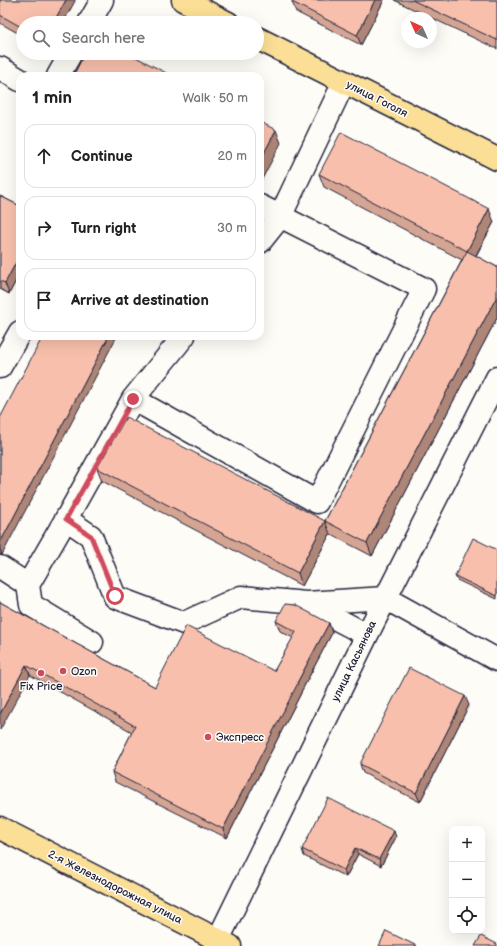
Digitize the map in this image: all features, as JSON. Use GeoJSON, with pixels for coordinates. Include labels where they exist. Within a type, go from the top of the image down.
{"type":"FeatureCollection","features":[{"type":"Feature","properties":{"kind":"main road"},"geometry":{"type":"LineString","coordinates":[[183,0],[214,16]]}},
{"type":"Feature","properties":{"kind":"main road","name":"улица Гоголя"},"geometry":{"type":"LineString","coordinates":[[264,42],[497,159]]}},
{"type":"Feature","properties":{"kind":"main road","name":"2-я Железнодорожная улица"},"geometry":{"type":"LineString","coordinates":[[0,828],[221,944]]}},
{"type":"Feature","properties":{"kind":"street"},"geometry":{"type":"LineString","coordinates":[[92,16],[102,0]]}},
{"type":"Feature","properties":{"kind":"street"},"geometry":{"type":"LineString","coordinates":[[60,72],[67,60]]}},
{"type":"Feature","properties":{"kind":"street"},"geometry":{"type":"LineString","coordinates":[[0,68],[16,78]]}},
{"type":"Feature","properties":{"kind":"street"},"geometry":{"type":"LineString","coordinates":[[264,237],[280,217],[344,82]]}},
{"type":"Feature","properties":{"kind":"street"},"geometry":{"type":"LineString","coordinates":[[133,399],[318,502],[424,289],[264,208]]}},
{"type":"Feature","properties":{"kind":"street"},"geometry":{"type":"LineString","coordinates":[[0,367],[16,339]]}},
{"type":"Feature","properties":{"kind":"street"},"geometry":{"type":"LineString","coordinates":[[92,642],[31,605],[28,585],[133,399],[181,340]]}},
{"type":"Feature","properties":{"kind":"street","name":"улица Касьянова"},"geometry":{"type":"LineString","coordinates":[[221,944],[385,598],[497,378]]}},
{"type":"Feature","properties":{"kind":"street"},"geometry":{"type":"LineString","coordinates":[[66,519],[91,536],[115,596],[184,623],[241,597],[306,603],[385,598],[497,660]]}},
{"type":"Feature","properties":{"kind":"street"},"geometry":{"type":"LineString","coordinates":[[0,567],[28,585]]}},
{"type":"Feature","properties":{"kind":"street"},"geometry":{"type":"LineString","coordinates":[[306,603],[367,635]]}},
{"type":"Feature","properties":{"kind":"building"},"geometry":{"type":"Polygon","coordinates":[[[0,0],[66,0],[57,16],[16,16],[16,24],[0,15],[0,0]]]}},
{"type":"Feature","properties":{"kind":"building"},"geometry":{"type":"Polygon","coordinates":[[[293,0],[375,0],[357,35],[292,2],[293,0]]]}},
{"type":"Feature","properties":{"kind":"building"},"geometry":{"type":"Polygon","coordinates":[[[412,0],[497,0],[497,40],[412,0]]]}},
{"type":"Feature","properties":{"kind":"building"},"geometry":{"type":"Polygon","coordinates":[[[81,60],[141,60],[164,72],[75,72],[81,60]]]}},
{"type":"Feature","properties":{"kind":"building"},"geometry":{"type":"Polygon","coordinates":[[[264,124],[276,130],[264,153],[264,124]]]}},
{"type":"Feature","properties":{"kind":"building"},"geometry":{"type":"Polygon","coordinates":[[[341,132],[489,209],[467,251],[319,174],[341,132]]]}},
{"type":"Feature","properties":{"kind":"building"},"geometry":{"type":"Polygon","coordinates":[[[0,196],[16,204],[16,262],[5,283],[0,281],[0,196]]]}},
{"type":"Feature","properties":{"kind":"building"},"geometry":{"type":"Polygon","coordinates":[[[467,251],[497,267],[497,296],[367,543],[325,521],[467,251]]]}},
{"type":"Feature","properties":{"kind":"building"},"geometry":{"type":"Polygon","coordinates":[[[41,340],[107,340],[0,543],[0,418],[41,340]]]}},
{"type":"Feature","properties":{"kind":"building"},"geometry":{"type":"Polygon","coordinates":[[[126,417],[325,521],[298,573],[97,468],[126,417]]]}},
{"type":"Feature","properties":{"kind":"building"},"geometry":{"type":"Polygon","coordinates":[[[473,538],[497,550],[497,596],[455,576],[473,538]]]}},
{"type":"Feature","properties":{"kind":"building"},"geometry":{"type":"Polygon","coordinates":[[[0,602],[155,687],[186,626],[274,671],[296,632],[276,621],[285,604],[295,605],[329,623],[223,829],[112,772],[135,726],[26,665],[0,714],[0,602]]]}},
{"type":"Feature","properties":{"kind":"building"},"geometry":{"type":"Polygon","coordinates":[[[409,668],[465,696],[416,793],[360,764],[409,668]]]}},
{"type":"Feature","properties":{"kind":"building"},"geometry":{"type":"Polygon","coordinates":[[[328,798],[394,831],[379,859],[355,848],[344,870],[302,849],[328,798]]]}},
{"type":"Feature","properties":{"kind":"building"},"geometry":{"type":"Polygon","coordinates":[[[386,931],[417,946],[379,946],[386,931]]]}},
{"type":"Feature","properties":{"kind":"building"},"geometry":{"type":"Polygon","coordinates":[[[481,936],[497,944],[497,946],[475,946],[481,936]]]}},
{"type":"Feature","properties":{"kind":"place","name":"Ozon"},"geometry":{"type":"Point","coordinates":[63,671]}},
{"type":"Feature","properties":{"kind":"place","name":"Fix Price"},"geometry":{"type":"Point","coordinates":[41,673]}},
{"type":"Feature","properties":{"kind":"place","name":"Экспресс"},"geometry":{"type":"Point","coordinates":[208,737]}},
{"type":"Feature","properties":{"kind":"route"},"geometry":{"type":"LineString","coordinates":[[115,596],[91,536],[66,519],[133,399]]}}]}
